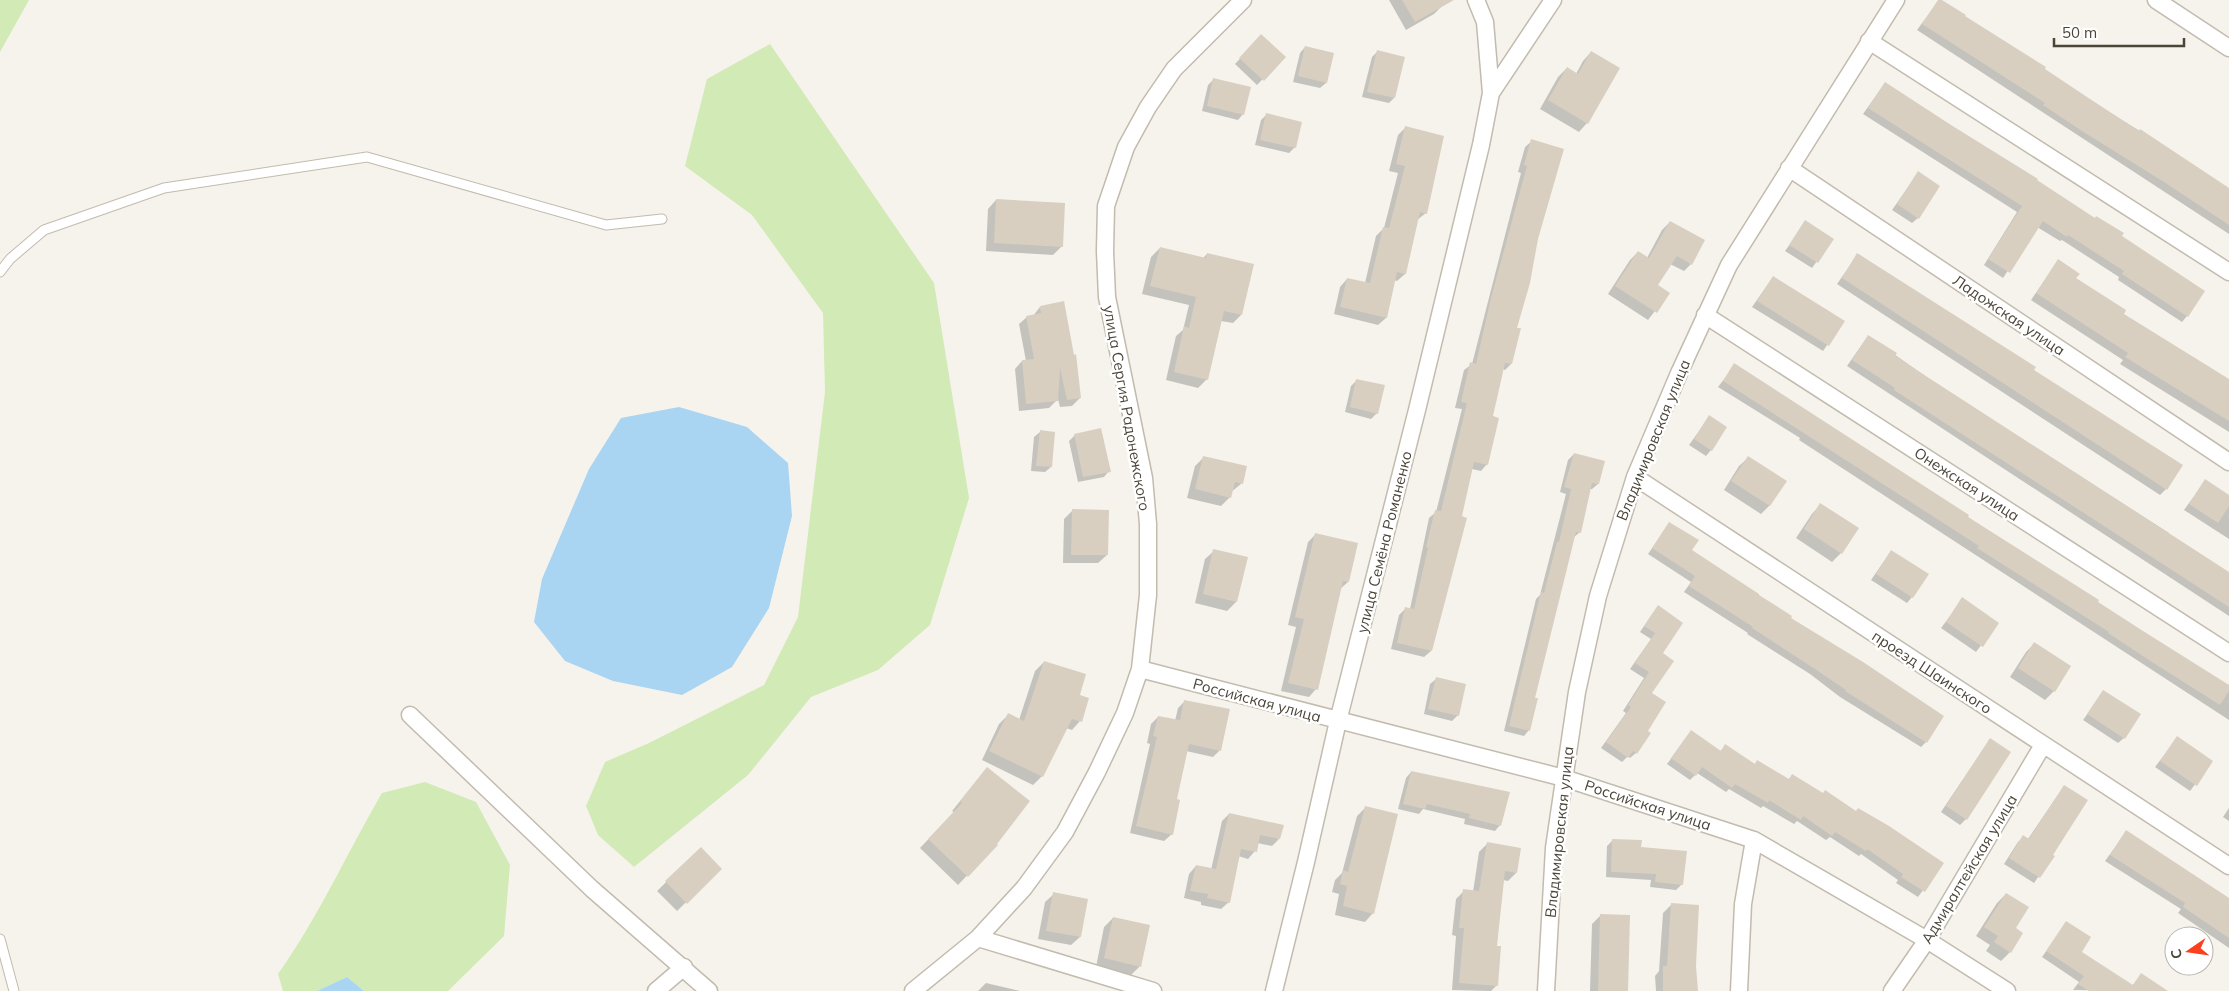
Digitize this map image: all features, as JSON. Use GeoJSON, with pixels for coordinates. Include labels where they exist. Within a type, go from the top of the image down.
{"type":"FeatureCollection","features":[{"type":"Feature","properties":{"kind":"street","name":"улица Сергия Радонежского"},"geometry":{"type":"LineString","coordinates":[[913,991],[978,938],[1024,888],[1065,832],[1097,772],[1125,713],[1140,669],[1148,595],[1148,524],[1144,478],[1107,297],[1106,206],[1126,147],[1148,107],[1174,69],[1242,0]]}},
{"type":"Feature","properties":{"kind":"street","name":"улица Семёна Романенко"},"geometry":{"type":"LineString","coordinates":[[1274,991],[1338,721],[1418,410],[1481,145],[1491,93],[1485,22],[1476,0]]}},
{"type":"Feature","properties":{"kind":"street","name":"улица Семёна Романенко"},"geometry":{"type":"LineString","coordinates":[[1491,93],[1553,0]]}},
{"type":"Feature","properties":{"kind":"street","name":"Владимировская улица"},"geometry":{"type":"LineString","coordinates":[[1546,991],[1554,848],[1577,692],[1598,596],[1635,477],[1729,265],[1896,0]]}},
{"type":"Feature","properties":{"kind":"street"},"geometry":{"type":"LineString","coordinates":[[2156,0],[2229,48]]}},
{"type":"Feature","properties":{"kind":"street"},"geometry":{"type":"LineString","coordinates":[[1869,41],[2229,272]]}},
{"type":"Feature","properties":{"kind":"street","name":"Ладожская улица"},"geometry":{"type":"LineString","coordinates":[[1789,168],[2229,462]]}},
{"type":"Feature","properties":{"kind":"street","name":"Онежская улица"},"geometry":{"type":"LineString","coordinates":[[1706,315],[2229,653]]}},
{"type":"Feature","properties":{"kind":"street","name":"проезд Шаинского"},"geometry":{"type":"LineString","coordinates":[[1635,477],[2229,866]]}},
{"type":"Feature","properties":{"kind":"street","name":"Российская улица"},"geometry":{"type":"LineString","coordinates":[[1140,669],[1564,778],[1754,840],[1927,940],[2007,991]]}},
{"type":"Feature","properties":{"kind":"street"},"geometry":{"type":"LineString","coordinates":[[410,715],[592,889],[684,967],[709,991]]}},
{"type":"Feature","properties":{"kind":"street","name":"Адмиралтейская улица"},"geometry":{"type":"LineString","coordinates":[[1892,991],[1927,940],[2043,745]]}},
{"type":"Feature","properties":{"kind":"street"},"geometry":{"type":"LineString","coordinates":[[1739,991],[1743,904],[1754,840]]}},
{"type":"Feature","properties":{"kind":"street"},"geometry":{"type":"LineString","coordinates":[[978,938],[1154,991]]}},
{"type":"Feature","properties":{"kind":"street"},"geometry":{"type":"LineString","coordinates":[[656,991],[684,967]]}},
{"type":"Feature","properties":{"kind":"lane"},"geometry":{"type":"LineString","coordinates":[[0,272],[10,259],[44,230],[164,188],[367,157],[606,225],[662,219]]}},
{"type":"Feature","properties":{"kind":"lane"},"geometry":{"type":"LineString","coordinates":[[0,938],[14,991]]}},
{"type":"Feature","properties":{"kind":"green space"},"geometry":{"type":"Polygon","coordinates":[[[0,0],[29,0],[0,52],[0,0]]]}},
{"type":"Feature","properties":{"kind":"green space"},"geometry":{"type":"Polygon","coordinates":[[[770,44],[934,283],[969,498],[930,625],[878,670],[811,697],[748,775],[634,867],[598,835],[586,806],[605,762],[649,743],[764,685],[798,617],[825,392],[823,313],[752,215],[685,166],[707,79],[770,44]]]}},
{"type":"Feature","properties":{"kind":"green space"},"geometry":{"type":"Polygon","coordinates":[[[425,782],[476,802],[510,865],[504,936],[448,991],[364,991],[347,977],[317,991],[283,991],[278,974],[306,931],[382,793],[425,782]]]}},
{"type":"Feature","properties":{"kind":"water"},"geometry":{"type":"Polygon","coordinates":[[[679,407],[747,427],[788,463],[792,516],[769,608],[732,667],[682,695],[613,681],[565,661],[534,622],[542,579],[589,469],[621,418],[679,407]]]}},
{"type":"Feature","properties":{"kind":"water"},"geometry":{"type":"Polygon","coordinates":[[[347,977],[364,991],[317,991],[347,977]]]}},
{"type":"Feature","properties":{"kind":"building"},"geometry":{"type":"Polygon","coordinates":[[[1402,0],[1454,0],[1415,22],[1402,0]]]}},
{"type":"Feature","properties":{"kind":"building"},"geometry":{"type":"Polygon","coordinates":[[[1938,0],[1942,0],[1966,15],[2046,67],[2045,69],[2087,97],[2139,131],[2140,129],[2229,188],[2229,225],[2082,131],[2043,105],[2045,103],[1922,24],[1938,0]]]}},
{"type":"Feature","properties":{"kind":"building"},"geometry":{"type":"Polygon","coordinates":[[[1261,34],[1286,57],[1264,81],[1239,58],[1261,34]]]}},
{"type":"Feature","properties":{"kind":"building"},"geometry":{"type":"Polygon","coordinates":[[[1305,46],[1334,53],[1327,83],[1298,76],[1305,46]]]}},
{"type":"Feature","properties":{"kind":"building"},"geometry":{"type":"Polygon","coordinates":[[[1377,50],[1405,57],[1395,98],[1367,92],[1377,50]]]}},
{"type":"Feature","properties":{"kind":"building"},"geometry":{"type":"Polygon","coordinates":[[[1591,51],[1620,68],[1588,124],[1548,100],[1567,67],[1578,74],[1591,51]]]}},
{"type":"Feature","properties":{"kind":"building"},"geometry":{"type":"Polygon","coordinates":[[[1213,78],[1251,87],[1244,115],[1207,106],[1213,78]]]}},
{"type":"Feature","properties":{"kind":"building"},"geometry":{"type":"Polygon","coordinates":[[[1885,82],[2038,179],[2095,218],[2096,216],[2124,233],[2122,236],[2205,291],[2188,317],[2122,274],[2124,271],[2043,221],[2010,273],[1988,259],[2022,206],[1868,108],[1885,82]]]}},
{"type":"Feature","properties":{"kind":"building"},"geometry":{"type":"Polygon","coordinates":[[[1266,113],[1302,122],[1296,148],[1260,140],[1266,113]]]}},
{"type":"Feature","properties":{"kind":"building"},"geometry":{"type":"Polygon","coordinates":[[[1405,126],[1444,136],[1427,214],[1420,212],[1406,274],[1397,272],[1387,318],[1340,307],[1347,278],[1370,283],[1383,227],[1389,228],[1405,166],[1396,164],[1405,126]]]}},
{"type":"Feature","properties":{"kind":"building"},"geometry":{"type":"Polygon","coordinates":[[[1531,139],[1564,149],[1538,239],[1530,283],[1517,328],[1521,328],[1512,364],[1505,363],[1493,416],[1499,418],[1488,465],[1474,462],[1462,516],[1467,518],[1432,651],[1397,643],[1405,607],[1414,609],[1435,510],[1441,511],[1467,403],[1461,402],[1470,362],[1476,364],[1491,298],[1527,166],[1524,165],[1531,139]]]}},
{"type":"Feature","properties":{"kind":"building"},"geometry":{"type":"Polygon","coordinates":[[[1918,171],[1940,186],[1919,219],[1897,204],[1918,171]]]}},
{"type":"Feature","properties":{"kind":"building"},"geometry":{"type":"Polygon","coordinates":[[[996,199],[1065,203],[1063,247],[994,243],[996,199]]]}},
{"type":"Feature","properties":{"kind":"building"},"geometry":{"type":"Polygon","coordinates":[[[1805,220],[1834,239],[1818,263],[1789,245],[1805,220]]]}},
{"type":"Feature","properties":{"kind":"building"},"geometry":{"type":"Polygon","coordinates":[[[1670,221],[1705,240],[1692,265],[1677,256],[1658,285],[1670,293],[1657,313],[1615,286],[1638,251],[1649,258],[1670,221]]]}},
{"type":"Feature","properties":{"kind":"building"},"geometry":{"type":"Polygon","coordinates":[[[1160,247],[1206,258],[1207,253],[1254,264],[1242,315],[1224,311],[1208,380],[1174,372],[1184,326],[1189,328],[1196,297],[1150,286],[1160,247]]]}},
{"type":"Feature","properties":{"kind":"building"},"geometry":{"type":"Polygon","coordinates":[[[1857,253],[2036,367],[2034,370],[2183,465],[2167,490],[1842,278],[1857,253]]]}},
{"type":"Feature","properties":{"kind":"building"},"geometry":{"type":"Polygon","coordinates":[[[2058,259],[2080,274],[2076,278],[2126,310],[2124,314],[2229,379],[2229,421],[2125,357],[2128,353],[2036,293],[2058,259]]]}},
{"type":"Feature","properties":{"kind":"building"},"geometry":{"type":"Polygon","coordinates":[[[1773,276],[1845,321],[1829,346],[1757,301],[1773,276]]]}},
{"type":"Feature","properties":{"kind":"building"},"geometry":{"type":"Polygon","coordinates":[[[1064,301],[1074,355],[1076,354],[1081,398],[1067,400],[1060,368],[1058,401],[1026,404],[1022,360],[1034,359],[1026,316],[1041,313],[1040,306],[1064,301]]]}},
{"type":"Feature","properties":{"kind":"building"},"geometry":{"type":"Polygon","coordinates":[[[1868,335],[1897,353],[1895,356],[2229,572],[2229,607],[1894,390],[1895,388],[1852,360],[1868,335]]]}},
{"type":"Feature","properties":{"kind":"building"},"geometry":{"type":"Polygon","coordinates":[[[1734,363],[1969,515],[1968,517],[2099,600],[2098,602],[2229,685],[2229,691],[2220,705],[1977,548],[1979,546],[1723,381],[1734,363]]]}},
{"type":"Feature","properties":{"kind":"building"},"geometry":{"type":"Polygon","coordinates":[[[1356,379],[1385,385],[1378,414],[1350,407],[1356,379]]]}},
{"type":"Feature","properties":{"kind":"building"},"geometry":{"type":"Polygon","coordinates":[[[1709,415],[1727,427],[1712,451],[1694,439],[1709,415]]]}},
{"type":"Feature","properties":{"kind":"building"},"geometry":{"type":"Polygon","coordinates":[[[1101,428],[1111,472],[1083,477],[1074,434],[1101,428]]]}},
{"type":"Feature","properties":{"kind":"building"},"geometry":{"type":"Polygon","coordinates":[[[1040,430],[1055,432],[1052,467],[1036,466],[1040,430]]]}},
{"type":"Feature","properties":{"kind":"building"},"geometry":{"type":"Polygon","coordinates":[[[1574,453],[1605,461],[1599,484],[1592,483],[1581,533],[1576,532],[1535,698],[1538,698],[1530,731],[1509,726],[1541,592],[1544,593],[1557,542],[1559,542],[1571,489],[1564,487],[1574,453]]]}},
{"type":"Feature","properties":{"kind":"building"},"geometry":{"type":"Polygon","coordinates":[[[1203,456],[1247,466],[1243,484],[1235,482],[1231,498],[1195,489],[1203,456]]]}},
{"type":"Feature","properties":{"kind":"building"},"geometry":{"type":"Polygon","coordinates":[[[1748,456],[1787,481],[1770,506],[1731,481],[1748,456]]]}},
{"type":"Feature","properties":{"kind":"building"},"geometry":{"type":"Polygon","coordinates":[[[2205,479],[2229,495],[2229,506],[2218,523],[2189,504],[2205,479]]]}},
{"type":"Feature","properties":{"kind":"building"},"geometry":{"type":"Polygon","coordinates":[[[1820,503],[1859,528],[1842,554],[1804,529],[1820,503]]]}},
{"type":"Feature","properties":{"kind":"building"},"geometry":{"type":"Polygon","coordinates":[[[1072,509],[1109,510],[1108,555],[1071,555],[1072,509]]]}},
{"type":"Feature","properties":{"kind":"building"},"geometry":{"type":"Polygon","coordinates":[[[1669,522],[1699,540],[1692,550],[1792,616],[1791,618],[1863,662],[1944,716],[1927,743],[1845,691],[1753,627],[1689,586],[1695,576],[1652,548],[1669,522]]]}},
{"type":"Feature","properties":{"kind":"building"},"geometry":{"type":"Polygon","coordinates":[[[1315,533],[1358,543],[1349,582],[1343,581],[1318,690],[1288,683],[1304,619],[1295,617],[1315,533]]]}},
{"type":"Feature","properties":{"kind":"building"},"geometry":{"type":"Polygon","coordinates":[[[1213,549],[1248,557],[1237,602],[1203,594],[1213,549]]]}},
{"type":"Feature","properties":{"kind":"building"},"geometry":{"type":"Polygon","coordinates":[[[1891,550],[1929,574],[1913,598],[1876,574],[1891,550]]]}},
{"type":"Feature","properties":{"kind":"building"},"geometry":{"type":"Polygon","coordinates":[[[1962,597],[1999,623],[1983,647],[1946,622],[1962,597]]]}},
{"type":"Feature","properties":{"kind":"building"},"geometry":{"type":"Polygon","coordinates":[[[1658,605],[1683,623],[1663,653],[1674,661],[1652,693],[1666,702],[1648,731],[1651,733],[1637,754],[1633,751],[1628,758],[1606,742],[1631,707],[1628,705],[1649,672],[1635,663],[1655,633],[1644,626],[1658,605]]]}},
{"type":"Feature","properties":{"kind":"building"},"geometry":{"type":"Polygon","coordinates":[[[2034,642],[2071,666],[2055,692],[2018,668],[2034,642]]]}},
{"type":"Feature","properties":{"kind":"building"},"geometry":{"type":"Polygon","coordinates":[[[1044,661],[1086,674],[1080,695],[1089,698],[1082,722],[1072,719],[1043,777],[989,751],[1008,713],[1024,721],[1044,661]]]}},
{"type":"Feature","properties":{"kind":"building"},"geometry":{"type":"Polygon","coordinates":[[[1436,677],[1466,684],[1459,716],[1428,709],[1436,677]]]}},
{"type":"Feature","properties":{"kind":"building"},"geometry":{"type":"Polygon","coordinates":[[[2103,690],[2141,714],[2125,739],[2087,714],[2103,690]]]}},
{"type":"Feature","properties":{"kind":"building"},"geometry":{"type":"Polygon","coordinates":[[[1184,700],[1230,709],[1221,751],[1189,744],[1177,799],[1180,800],[1173,835],[1136,826],[1157,737],[1153,736],[1158,716],[1180,720],[1184,700]]]}},
{"type":"Feature","properties":{"kind":"building"},"geometry":{"type":"Polygon","coordinates":[[[1691,730],[1721,751],[1725,744],[1755,764],[1757,760],[1789,779],[1792,774],[1823,793],[1825,790],[1856,811],[1858,808],[1889,826],[1944,863],[1925,892],[1901,877],[1903,874],[1867,849],[1866,851],[1835,832],[1832,836],[1803,816],[1801,820],[1769,800],[1768,803],[1735,784],[1732,788],[1702,767],[1696,776],[1671,758],[1691,730]]]}},
{"type":"Feature","properties":{"kind":"building"},"geometry":{"type":"Polygon","coordinates":[[[2177,736],[2213,761],[2197,786],[2160,761],[2177,736]]]}},
{"type":"Feature","properties":{"kind":"building"},"geometry":{"type":"Polygon","coordinates":[[[1990,738],[2011,752],[1967,820],[1946,806],[1990,738]]]}},
{"type":"Feature","properties":{"kind":"building"},"geometry":{"type":"Polygon","coordinates":[[[987,767],[1030,801],[998,845],[968,877],[928,839],[962,803],[960,801],[987,767]]]}},
{"type":"Feature","properties":{"kind":"building"},"geometry":{"type":"Polygon","coordinates":[[[1411,771],[1510,792],[1501,826],[1469,818],[1470,814],[1427,804],[1425,809],[1403,804],[1411,771]]]}},
{"type":"Feature","properties":{"kind":"building"},"geometry":{"type":"Polygon","coordinates":[[[2064,785],[2088,800],[2040,878],[2009,858],[2023,835],[2029,839],[2064,785]]]}},
{"type":"Feature","properties":{"kind":"building"},"geometry":{"type":"Polygon","coordinates":[[[1365,806],[1398,814],[1374,914],[1343,906],[1347,886],[1340,884],[1343,870],[1348,872],[1365,806]]]}},
{"type":"Feature","properties":{"kind":"building"},"geometry":{"type":"Polygon","coordinates":[[[1229,813],[1284,825],[1280,839],[1260,835],[1257,852],[1241,849],[1230,903],[1207,898],[1208,894],[1190,891],[1196,865],[1216,869],[1229,813]]]}},
{"type":"Feature","properties":{"kind":"building"},"geometry":{"type":"Polygon","coordinates":[[[2126,830],[2229,898],[2229,938],[2214,926],[2183,907],[2185,903],[2110,855],[2126,830]]]}},
{"type":"Feature","properties":{"kind":"building"},"geometry":{"type":"Polygon","coordinates":[[[1612,839],[1642,840],[1641,847],[1687,851],[1683,885],[1655,882],[1656,874],[1611,872],[1612,839]]]}},
{"type":"Feature","properties":{"kind":"building"},"geometry":{"type":"Polygon","coordinates":[[[1487,842],[1521,848],[1517,873],[1505,871],[1497,946],[1501,946],[1498,986],[1459,983],[1464,928],[1459,928],[1463,889],[1479,891],[1487,842]]]}},
{"type":"Feature","properties":{"kind":"building"},"geometry":{"type":"Polygon","coordinates":[[[701,847],[722,869],[687,904],[665,881],[701,847]]]}},
{"type":"Feature","properties":{"kind":"building"},"geometry":{"type":"Polygon","coordinates":[[[1053,892],[1088,899],[1081,937],[1046,931],[1053,892]]]}},
{"type":"Feature","properties":{"kind":"building"},"geometry":{"type":"Polygon","coordinates":[[[2006,893],[2029,907],[2016,928],[2023,933],[2011,953],[1994,942],[1998,936],[1984,927],[2006,893]]]}},
{"type":"Feature","properties":{"kind":"building"},"geometry":{"type":"Polygon","coordinates":[[[1671,903],[1699,905],[1696,966],[1698,991],[1663,991],[1663,966],[1667,966],[1671,903]]]}},
{"type":"Feature","properties":{"kind":"building"},"geometry":{"type":"Polygon","coordinates":[[[1600,914],[1630,915],[1628,991],[1598,991],[1600,914]]]}},
{"type":"Feature","properties":{"kind":"building"},"geometry":{"type":"Polygon","coordinates":[[[1113,917],[1150,925],[1141,967],[1104,958],[1113,917]]]}},
{"type":"Feature","properties":{"kind":"building"},"geometry":{"type":"Polygon","coordinates":[[[2066,921],[2091,937],[2082,952],[2133,985],[2141,973],[2168,991],[2089,991],[2078,984],[2084,976],[2046,951],[2066,921]]]}}]}
